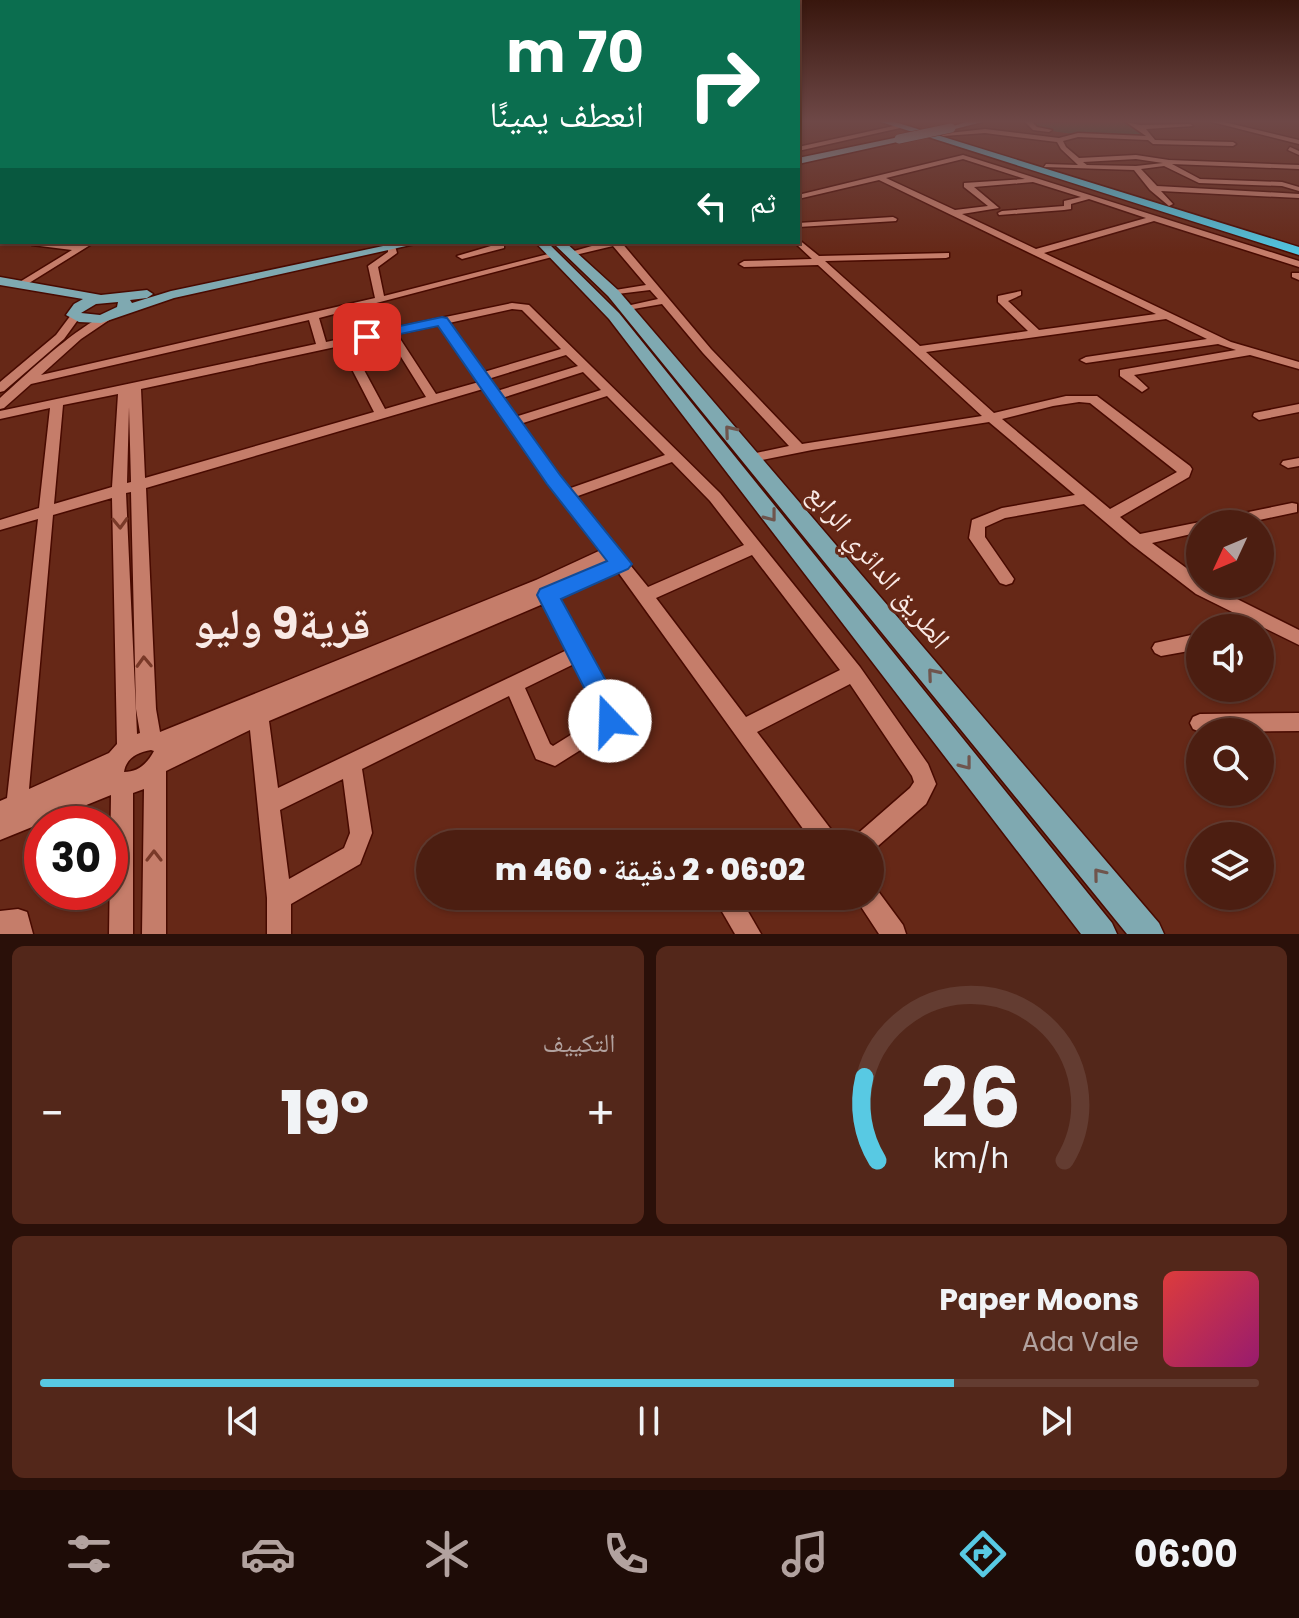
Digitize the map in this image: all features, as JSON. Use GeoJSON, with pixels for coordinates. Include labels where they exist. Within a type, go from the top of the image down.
{"type":"FeatureCollection","features":[{"type":"Feature","properties":{"kind":"highway"},"geometry":{"type":"LineString","coordinates":[[1031,166],[1299,251]]}},
{"type":"Feature","properties":{"kind":"highway"},"geometry":{"type":"LineString","coordinates":[[1046,166],[1299,243]]}},
{"type":"Feature","properties":{"kind":"main road"},"geometry":{"type":"LineString","coordinates":[[0,291],[61,304],[74,315],[89,320],[115,308],[394,245]]}},
{"type":"Feature","properties":{"kind":"main road","name":"الطريق الدائري الرابع"},"geometry":{"type":"LineString","coordinates":[[556,248],[620,301],[1148,934]]}},
{"type":"Feature","properties":{"kind":"main road","name":"الطريق الدائري الرابع"},"geometry":{"type":"LineString","coordinates":[[556,248],[614,316],[1101,934]]}},
{"type":"Feature","properties":{"kind":"main road"},"geometry":{"type":"LineString","coordinates":[[0,281],[100,299],[115,308]]}},
{"type":"Feature","properties":{"kind":"main road"},"geometry":{"type":"LineString","coordinates":[[74,315],[79,307],[100,299]]}},
{"type":"Feature","properties":{"kind":"street"},"geometry":{"type":"LineString","coordinates":[[800,197],[927,166]]}},
{"type":"Feature","properties":{"kind":"street"},"geometry":{"type":"LineString","coordinates":[[991,166],[1299,264]]}},
{"type":"Feature","properties":{"kind":"street"},"geometry":{"type":"LineString","coordinates":[[1046,166],[1051,166]]}},
{"type":"Feature","properties":{"kind":"street"},"geometry":{"type":"LineString","coordinates":[[1110,166],[1136,168],[1151,166]]}},
{"type":"Feature","properties":{"kind":"street"},"geometry":{"type":"LineString","coordinates":[[1172,166],[1199,181],[1285,184],[1299,189]]}},
{"type":"Feature","properties":{"kind":"street"},"geometry":{"type":"LineString","coordinates":[[1228,166],[1264,183]]}},
{"type":"Feature","properties":{"kind":"street"},"geometry":{"type":"LineString","coordinates":[[1264,166],[1299,167]]}},
{"type":"Feature","properties":{"kind":"street"},"geometry":{"type":"LineString","coordinates":[[1136,168],[1169,204]]}},
{"type":"Feature","properties":{"kind":"street"},"geometry":{"type":"LineString","coordinates":[[879,177],[1221,340],[1248,352],[1299,366]]}},
{"type":"Feature","properties":{"kind":"street"},"geometry":{"type":"LineString","coordinates":[[955,212],[995,208],[968,184],[1037,180]]}},
{"type":"Feature","properties":{"kind":"street"},"geometry":{"type":"LineString","coordinates":[[1153,188],[1299,196]]}},
{"type":"Feature","properties":{"kind":"street"},"geometry":{"type":"LineString","coordinates":[[1002,213],[1064,208],[1068,207],[1067,203],[1089,197]]}},
{"type":"Feature","properties":{"kind":"street"},"geometry":{"type":"LineString","coordinates":[[1039,251],[1156,218]]}},
{"type":"Feature","properties":{"kind":"street"},"geometry":{"type":"LineString","coordinates":[[800,225],[893,219]]}},
{"type":"Feature","properties":{"kind":"street"},"geometry":{"type":"LineString","coordinates":[[48,244],[81,248]]}},
{"type":"Feature","properties":{"kind":"street"},"geometry":{"type":"LineString","coordinates":[[21,285],[88,244]]}},
{"type":"Feature","properties":{"kind":"street"},"geometry":{"type":"LineString","coordinates":[[462,256],[499,244],[518,263]]}},
{"type":"Feature","properties":{"kind":"street"},"geometry":{"type":"LineString","coordinates":[[29,381],[380,300],[518,263],[556,248],[596,244]]}},
{"type":"Feature","properties":{"kind":"street"},"geometry":{"type":"LineString","coordinates":[[618,244],[664,301],[798,448]]}},
{"type":"Feature","properties":{"kind":"street"},"geometry":{"type":"LineString","coordinates":[[800,244],[992,418],[1137,540],[1202,589],[1243,614]]}},
{"type":"Feature","properties":{"kind":"street"},"geometry":{"type":"LineString","coordinates":[[380,300],[373,266],[393,253],[394,245]]}},
{"type":"Feature","properties":{"kind":"street"},"geometry":{"type":"LineString","coordinates":[[744,264],[946,255]]}},
{"type":"Feature","properties":{"kind":"street"},"geometry":{"type":"LineString","coordinates":[[620,301],[652,287]]}},
{"type":"Feature","properties":{"kind":"street"},"geometry":{"type":"LineString","coordinates":[[1017,293],[1002,298],[1003,302],[1037,334]]}},
{"type":"Feature","properties":{"kind":"street"},"geometry":{"type":"LineString","coordinates":[[620,301],[664,301]]}},
{"type":"Feature","properties":{"kind":"street"},"geometry":{"type":"LineString","coordinates":[[0,415],[512,306],[525,307],[715,497],[853,673],[921,771],[925,784],[918,796],[879,830]]}},
{"type":"Feature","properties":{"kind":"street"},"geometry":{"type":"LineString","coordinates":[[0,405],[115,308]]}},
{"type":"Feature","properties":{"kind":"street"},"geometry":{"type":"LineString","coordinates":[[1,386],[60,337],[74,315]]}},
{"type":"Feature","properties":{"kind":"street"},"geometry":{"type":"LineString","coordinates":[[918,350],[1170,315]]}},
{"type":"Feature","properties":{"kind":"street"},"geometry":{"type":"LineString","coordinates":[[313,316],[322,347]]}},
{"type":"Feature","properties":{"kind":"street"},"geometry":{"type":"LineString","coordinates":[[442,321],[565,495],[617,558],[818,830]]}},
{"type":"Feature","properties":{"kind":"street"},"geometry":{"type":"LineString","coordinates":[[391,332],[433,399]]}},
{"type":"Feature","properties":{"kind":"street"},"geometry":{"type":"LineString","coordinates":[[1086,360],[1221,340]]}},
{"type":"Feature","properties":{"kind":"street"},"geometry":{"type":"LineString","coordinates":[[343,342],[381,414]]}},
{"type":"Feature","properties":{"kind":"street"},"geometry":{"type":"LineString","coordinates":[[487,386],[570,350]]}},
{"type":"Feature","properties":{"kind":"street"},"geometry":{"type":"LineString","coordinates":[[1142,388],[1124,373],[1248,352]]}},
{"type":"Feature","properties":{"kind":"street"},"geometry":{"type":"LineString","coordinates":[[0,525],[433,399],[587,367]]}},
{"type":"Feature","properties":{"kind":"street"},"geometry":{"type":"LineString","coordinates":[[129,388],[137,486],[146,709],[157,753],[154,934]]}},
{"type":"Feature","properties":{"kind":"street"},"geometry":{"type":"LineString","coordinates":[[121,934],[119,491],[129,388]]}},
{"type":"Feature","properties":{"kind":"street"},"geometry":{"type":"LineString","coordinates":[[512,422],[609,391]]}},
{"type":"Feature","properties":{"kind":"street"},"geometry":{"type":"LineString","coordinates":[[752,458],[992,418],[1027,406],[1093,399],[1185,469],[1184,474],[1110,516]]}},
{"type":"Feature","properties":{"kind":"street"},"geometry":{"type":"LineString","coordinates":[[57,403],[47,511],[9,808],[69,784],[120,769],[142,779],[157,753]]}},
{"type":"Feature","properties":{"kind":"street"},"geometry":{"type":"LineString","coordinates":[[1259,416],[1299,408]]}},
{"type":"Feature","properties":{"kind":"street"},"geometry":{"type":"LineString","coordinates":[[565,495],[672,457]]}},
{"type":"Feature","properties":{"kind":"street"},"geometry":{"type":"LineString","coordinates":[[1006,579],[977,538],[977,524],[1002,513],[1088,498]]}},
{"type":"Feature","properties":{"kind":"street"},"geometry":{"type":"LineString","coordinates":[[1274,512],[1292,508]]}},
{"type":"Feature","properties":{"kind":"street"},"geometry":{"type":"LineString","coordinates":[[1137,540],[1186,530]]}},
{"type":"Feature","properties":{"kind":"street"},"geometry":{"type":"LineString","coordinates":[[645,596],[755,547]]}},
{"type":"Feature","properties":{"kind":"street"},"geometry":{"type":"LineString","coordinates":[[0,829],[120,769],[617,558]]}},
{"type":"Feature","properties":{"kind":"street"},"geometry":{"type":"LineString","coordinates":[[514,684],[543,752],[555,756],[610,721],[611,716],[545,590]]}},
{"type":"Feature","properties":{"kind":"street"},"geometry":{"type":"LineString","coordinates":[[1274,631],[1299,638]]}},
{"type":"Feature","properties":{"kind":"street"},"geometry":{"type":"LineString","coordinates":[[1161,648],[1186,644]]}},
{"type":"Feature","properties":{"kind":"street"},"geometry":{"type":"LineString","coordinates":[[268,804],[578,653]]}},
{"type":"Feature","properties":{"kind":"street"},"geometry":{"type":"LineString","coordinates":[[743,729],[853,673]]}},
{"type":"Feature","properties":{"kind":"street"},"geometry":{"type":"LineString","coordinates":[[258,710],[279,898],[279,934]]}},
{"type":"Feature","properties":{"kind":"street"},"geometry":{"type":"LineString","coordinates":[[1274,722],[1299,722]]}},
{"type":"Feature","properties":{"kind":"street"},"geometry":{"type":"LineString","coordinates":[[279,898],[352,856],[361,833],[351,763]]}},
{"type":"Feature","properties":{"kind":"street"},"geometry":{"type":"LineString","coordinates":[[734,910],[749,934]]}},
{"type":"Feature","properties":{"kind":"street"},"geometry":{"type":"LineString","coordinates":[[876,910],[894,934]]}},
{"type":"Feature","properties":{"kind":"street"},"geometry":{"type":"LineString","coordinates":[[0,923],[18,921],[21,934]]}},
{"type":"Feature","properties":{"kind":"district","name":"قرية9 وليو"},"geometry":{"type":"Point","coordinates":[282,624]}},
{"type":"Feature","properties":{"kind":"route"},"geometry":{"type":"LineString","coordinates":[[367,337],[442,321],[553,480],[621,564],[548,595],[609,710],[610,721]]}}]}
